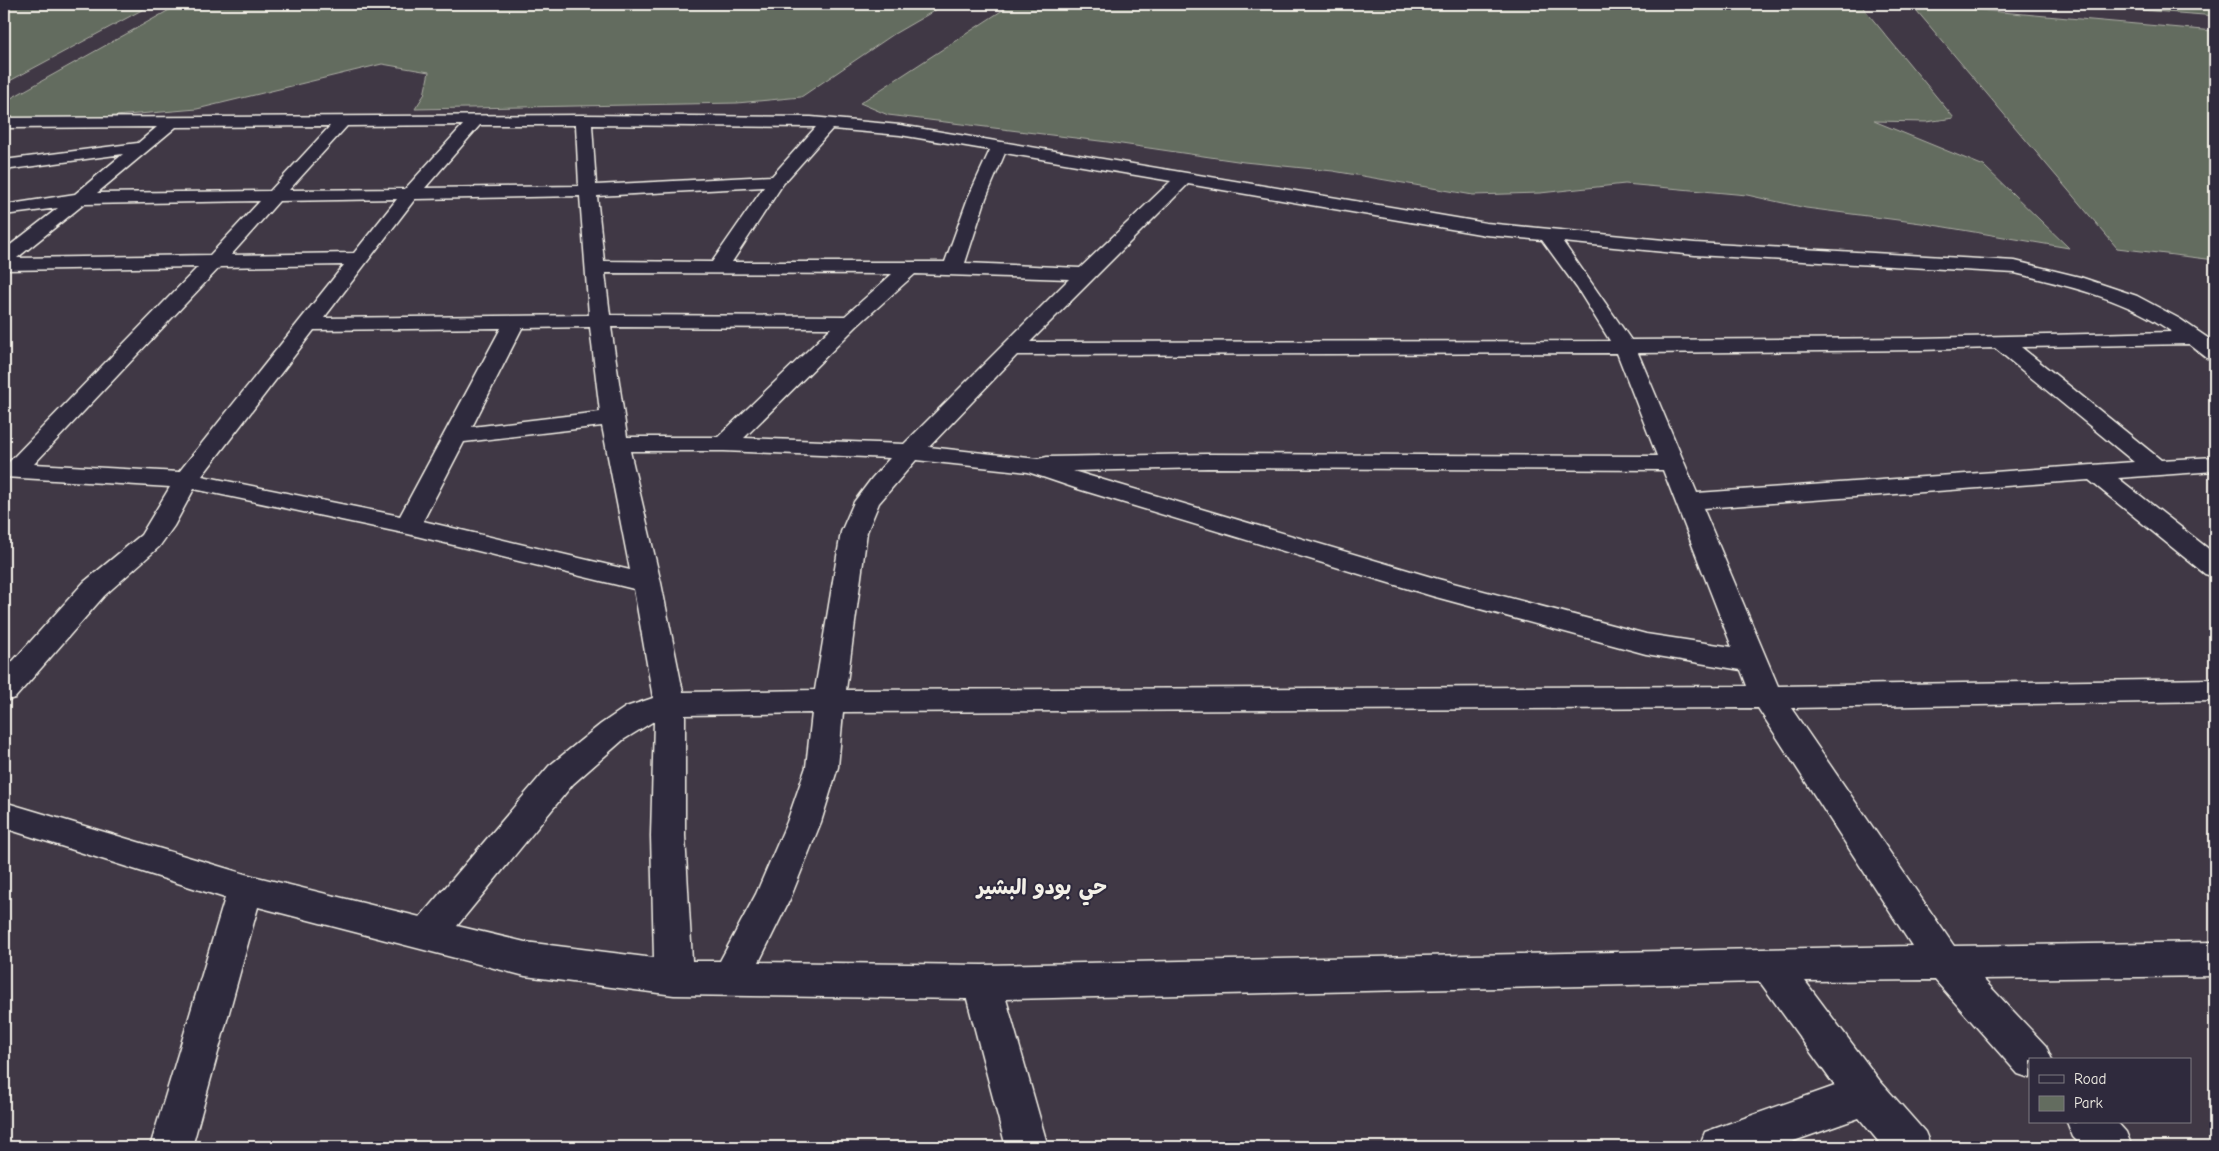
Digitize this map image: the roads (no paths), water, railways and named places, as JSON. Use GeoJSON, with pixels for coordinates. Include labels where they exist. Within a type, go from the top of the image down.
{"type":"FeatureCollection","features":[{"type":"Feature","properties":{"kind":"street"},"geometry":{"type":"LineString","coordinates":[[4,690],[94,589],[150,541],[162,526],[186,480],[411,193],[475,120]]}},
{"type":"Feature","properties":{"kind":"street"},"geometry":{"type":"LineString","coordinates":[[584,120],[588,191],[600,321],[612,418],[647,583],[670,704],[668,836],[674,978]]}},
{"type":"Feature","properties":{"kind":"street"},"geometry":{"type":"LineString","coordinates":[[4,123],[170,124],[584,120],[828,123],[900,130],[1486,228],[1549,236],[1695,249],[2015,267],[2073,281],[2130,300],[2173,323],[2215,353]]}},
{"type":"Feature","properties":{"kind":"street"},"geometry":{"type":"LineString","coordinates":[[9,470],[216,261],[274,195],[343,122]]}},
{"type":"Feature","properties":{"kind":"street"},"geometry":{"type":"LineString","coordinates":[[718,268],[777,181],[828,123]]}},
{"type":"Feature","properties":{"kind":"street"},"geometry":{"type":"LineString","coordinates":[[5,259],[170,124]]}},
{"type":"Feature","properties":{"kind":"street"},"geometry":{"type":"LineString","coordinates":[[953,268],[977,198],[1000,146]]}},
{"type":"Feature","properties":{"kind":"street"},"geometry":{"type":"LineString","coordinates":[[4,165],[142,147]]}},
{"type":"Feature","properties":{"kind":"street"},"geometry":{"type":"LineString","coordinates":[[730,979],[772,899],[804,822],[822,766],[829,701],[854,532],[867,502],[881,483],[1010,349],[1184,178]]}},
{"type":"Feature","properties":{"kind":"street"},"geometry":{"type":"LineString","coordinates":[[4,210],[80,199],[588,191],[777,181]]}},
{"type":"Feature","properties":{"kind":"street"},"geometry":{"type":"LineString","coordinates":[[1549,236],[1586,287],[1625,347],[1768,697],[1945,964],[2030,1058]]}},
{"type":"Feature","properties":{"kind":"street"},"geometry":{"type":"LineString","coordinates":[[5,259],[216,261],[359,259]]}},
{"type":"Feature","properties":{"kind":"street"},"geometry":{"type":"LineString","coordinates":[[596,267],[953,268],[1085,274]]}},
{"type":"Feature","properties":{"kind":"street"},"geometry":{"type":"LineString","coordinates":[[724,444],[850,322],[910,268]]}},
{"type":"Feature","properties":{"kind":"street"},"geometry":{"type":"LineString","coordinates":[[310,324],[600,321],[850,322]]}},
{"type":"Feature","properties":{"kind":"street"},"geometry":{"type":"LineString","coordinates":[[408,526],[514,323]]}},
{"type":"Feature","properties":{"kind":"street"},"geometry":{"type":"LineString","coordinates":[[1010,349],[1625,347],[1910,344],[2194,338]]}},
{"type":"Feature","properties":{"kind":"street"},"geometry":{"type":"LineString","coordinates":[[2000,341],[2157,469]]}},
{"type":"Feature","properties":{"kind":"street"},"geometry":{"type":"LineString","coordinates":[[456,436],[612,418]]}},
{"type":"Feature","properties":{"kind":"street"},"geometry":{"type":"LineString","coordinates":[[616,444],[724,444],[910,452],[1031,465],[1207,461],[1671,463]]}},
{"type":"Feature","properties":{"kind":"street"},"geometry":{"type":"LineString","coordinates":[[1687,500],[2215,464]]}},
{"type":"Feature","properties":{"kind":"street"},"geometry":{"type":"LineString","coordinates":[[1031,465],[1088,484],[1432,587],[1646,644],[1752,661]]}},
{"type":"Feature","properties":{"kind":"street"},"geometry":{"type":"LineString","coordinates":[[9,470],[186,480],[408,526],[647,583]]}},
{"type":"Feature","properties":{"kind":"street"},"geometry":{"type":"LineString","coordinates":[[2094,472],[2215,568]]}},
{"type":"Feature","properties":{"kind":"street"},"geometry":{"type":"LineString","coordinates":[[427,935],[561,775],[612,732],[637,715],[670,704],[829,701],[1768,697],[2215,690]]}},
{"type":"Feature","properties":{"kind":"street"},"geometry":{"type":"LineString","coordinates":[[4,815],[245,889],[427,935],[526,959],[674,978],[982,982],[1770,965],[2215,959]]}},
{"type":"Feature","properties":{"kind":"street"},"geometry":{"type":"LineString","coordinates":[[168,1146],[245,889]]}},
{"type":"Feature","properties":{"kind":"street"},"geometry":{"type":"LineString","coordinates":[[1770,965],[1866,1095],[1910,1147]]}},
{"type":"Feature","properties":{"kind":"street"},"geometry":{"type":"LineString","coordinates":[[982,982],[1027,1147]]}},
{"type":"Feature","properties":{"kind":"street"},"geometry":{"type":"LineString","coordinates":[[1720,1147],[1866,1095]]}},
{"type":"Feature","properties":{"kind":"street"},"geometry":{"type":"LineString","coordinates":[[2090,1124],[2111,1147]]}},
{"type":"Feature","properties":{"kind":"district","name":"حي بودو البشير"},"geometry":{"type":"Point","coordinates":[1042,887]}}]}
